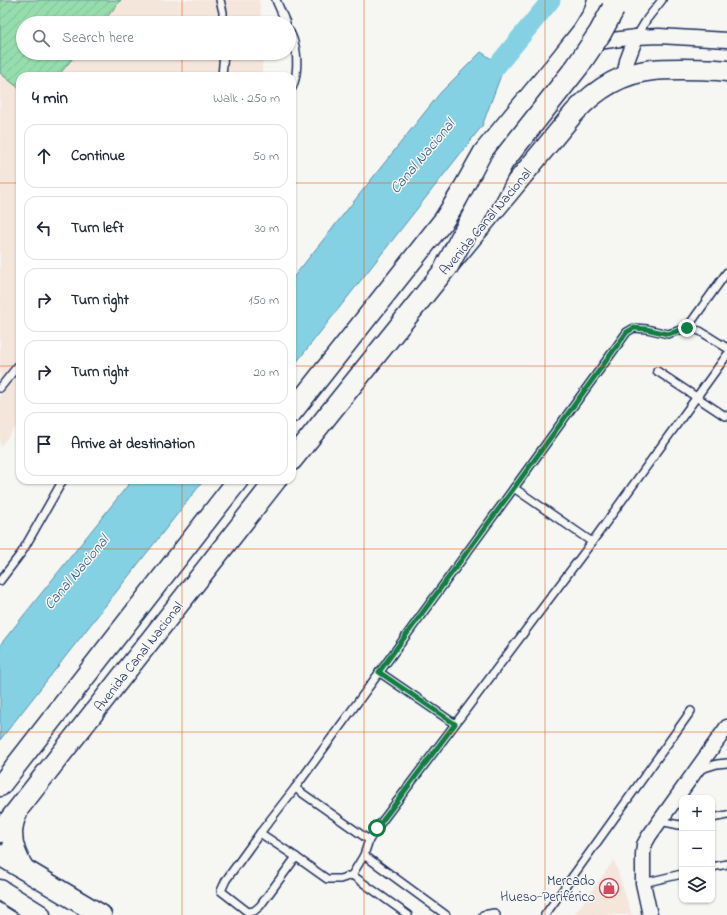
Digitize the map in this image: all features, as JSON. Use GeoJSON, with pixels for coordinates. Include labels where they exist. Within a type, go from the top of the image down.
{"type":"FeatureCollection","features":[{"type":"Feature","properties":{"kind":"highway"},"geometry":{"type":"LineString","coordinates":[[446,268],[502,162],[577,67],[600,33],[605,4]]}},
{"type":"Feature","properties":{"kind":"main road"},"geometry":{"type":"LineString","coordinates":[[296,407],[444,220],[484,152],[572,45],[594,13],[605,4]]}},
{"type":"Feature","properties":{"kind":"main road","name":"Avenida Canal Nacional"},"geometry":{"type":"LineString","coordinates":[[296,455],[446,268],[569,119],[585,102],[610,83],[639,72],[654,69],[727,71]]}},
{"type":"Feature","properties":{"kind":"main road","name":"Avenida Canal Nacional"},"geometry":{"type":"LineString","coordinates":[[0,786],[235,484]]}},
{"type":"Feature","properties":{"kind":"main road","name":"Avenida Canal Nacional"},"geometry":{"type":"LineString","coordinates":[[0,832],[273,484]]}},
{"type":"Feature","properties":{"kind":"main road"},"geometry":{"type":"LineString","coordinates":[[20,806],[12,829],[12,841],[14,851],[24,869]]}},
{"type":"Feature","properties":{"kind":"main road"},"geometry":{"type":"LineString","coordinates":[[0,855],[101,915]]}},
{"type":"Feature","properties":{"kind":"main road"},"geometry":{"type":"LineString","coordinates":[[0,890],[40,915]]}},
{"type":"Feature","properties":{"kind":"street"},"geometry":{"type":"LineString","coordinates":[[572,45],[636,37],[659,36],[727,40]]}},
{"type":"Feature","properties":{"kind":"street"},"geometry":{"type":"LineString","coordinates":[[624,77],[627,60],[636,37]]}},
{"type":"Feature","properties":{"kind":"street"},"geometry":{"type":"LineString","coordinates":[[650,915],[643,882],[644,845],[727,727]]}},
{"type":"Feature","properties":{"kind":"lane"},"geometry":{"type":"LineString","coordinates":[[220,0],[223,16]]}},
{"type":"Feature","properties":{"kind":"lane"},"geometry":{"type":"LineString","coordinates":[[276,0],[283,16]]}},
{"type":"Feature","properties":{"kind":"lane"},"geometry":{"type":"LineString","coordinates":[[636,37],[647,18],[662,0]]}},
{"type":"Feature","properties":{"kind":"lane"},"geometry":{"type":"LineString","coordinates":[[296,55],[296,72]]}},
{"type":"Feature","properties":{"kind":"lane"},"geometry":{"type":"LineString","coordinates":[[222,72],[223,60]]}},
{"type":"Feature","properties":{"kind":"lane"},"geometry":{"type":"LineString","coordinates":[[687,328],[727,272]]}},
{"type":"Feature","properties":{"kind":"lane"},"geometry":{"type":"LineString","coordinates":[[296,857],[254,912],[248,912],[221,891],[226,880],[260,833],[295,788],[627,332],[634,328],[668,334],[687,328],[700,331],[727,348]]}},
{"type":"Feature","properties":{"kind":"lane"},"geometry":{"type":"LineString","coordinates":[[260,833],[327,879],[340,879],[352,875],[364,855],[377,828],[592,542],[727,355]]}},
{"type":"Feature","properties":{"kind":"lane"},"geometry":{"type":"LineString","coordinates":[[0,388],[16,368]]}},
{"type":"Feature","properties":{"kind":"lane"},"geometry":{"type":"LineString","coordinates":[[657,371],[727,416]]}},
{"type":"Feature","properties":{"kind":"lane"},"geometry":{"type":"LineString","coordinates":[[0,581],[22,552],[61,484]]}},
{"type":"Feature","properties":{"kind":"lane"},"geometry":{"type":"LineString","coordinates":[[514,488],[592,542]]}},
{"type":"Feature","properties":{"kind":"lane"},"geometry":{"type":"LineString","coordinates":[[379,672],[455,724]]}},
{"type":"Feature","properties":{"kind":"lane"},"geometry":{"type":"LineString","coordinates":[[546,915],[691,711]]}},
{"type":"Feature","properties":{"kind":"lane"},"geometry":{"type":"LineString","coordinates":[[696,770],[717,764],[727,763]]}},
{"type":"Feature","properties":{"kind":"lane"},"geometry":{"type":"LineString","coordinates":[[295,788],[370,840]]}},
{"type":"Feature","properties":{"kind":"lane"},"geometry":{"type":"LineString","coordinates":[[715,817],[727,815]]}},
{"type":"Feature","properties":{"kind":"lane"},"geometry":{"type":"LineString","coordinates":[[660,821],[679,825]]}},
{"type":"Feature","properties":{"kind":"lane"},"geometry":{"type":"LineString","coordinates":[[364,855],[446,915]]}},
{"type":"Feature","properties":{"kind":"lane"},"geometry":{"type":"LineString","coordinates":[[715,866],[727,864]]}},
{"type":"Feature","properties":{"kind":"lane"},"geometry":{"type":"LineString","coordinates":[[352,875],[408,915]]}},
{"type":"Feature","properties":{"kind":"lane"},"geometry":{"type":"LineString","coordinates":[[643,882],[679,875]]}},
{"type":"Feature","properties":{"kind":"lane"},"geometry":{"type":"LineString","coordinates":[[483,915],[496,915]]}},
{"type":"Feature","properties":{"kind":"shaded area"},"geometry":{"type":"Polygon","coordinates":[[[0,0],[259,0],[261,16],[16,16],[16,60],[263,60],[262,72],[16,72],[16,427],[0,447],[0,0]]]}},
{"type":"Feature","properties":{"kind":"shaded area","name":"Mercado Hueso-Periférico"},"geometry":{"type":"Polygon","coordinates":[[[614,860],[632,915],[574,915],[614,860]]]}},
{"type":"Feature","properties":{"kind":"green space"},"geometry":{"type":"Polygon","coordinates":[[[0,0],[121,0],[108,16],[16,16],[16,60],[71,60],[61,72],[16,72],[16,86],[0,73],[0,0]]]}},
{"type":"Feature","properties":{"kind":"water","name":"Canal Nacional"},"geometry":{"type":"Polygon","coordinates":[[[481,52],[504,67],[482,126],[296,363],[296,274],[441,92],[481,52]]]}},
{"type":"Feature","properties":{"kind":"water","name":"Canal Nacional"},"geometry":{"type":"Polygon","coordinates":[[[129,484],[201,484],[0,740],[0,645],[129,484]]]}},
{"type":"Feature","properties":{"kind":"waterway","name":"Canal Nacional"},"geometry":{"type":"LineString","coordinates":[[482,84],[551,0]]}},
{"type":"Feature","properties":{"kind":"place","name":"Mercado Hueso-Periférico"},"geometry":{"type":"Point","coordinates":[609,888]}},
{"type":"Feature","properties":{"kind":"route"},"geometry":{"type":"LineString","coordinates":[[377,828],[455,724],[379,672],[627,332],[634,328],[668,334],[687,328]]}}]}
